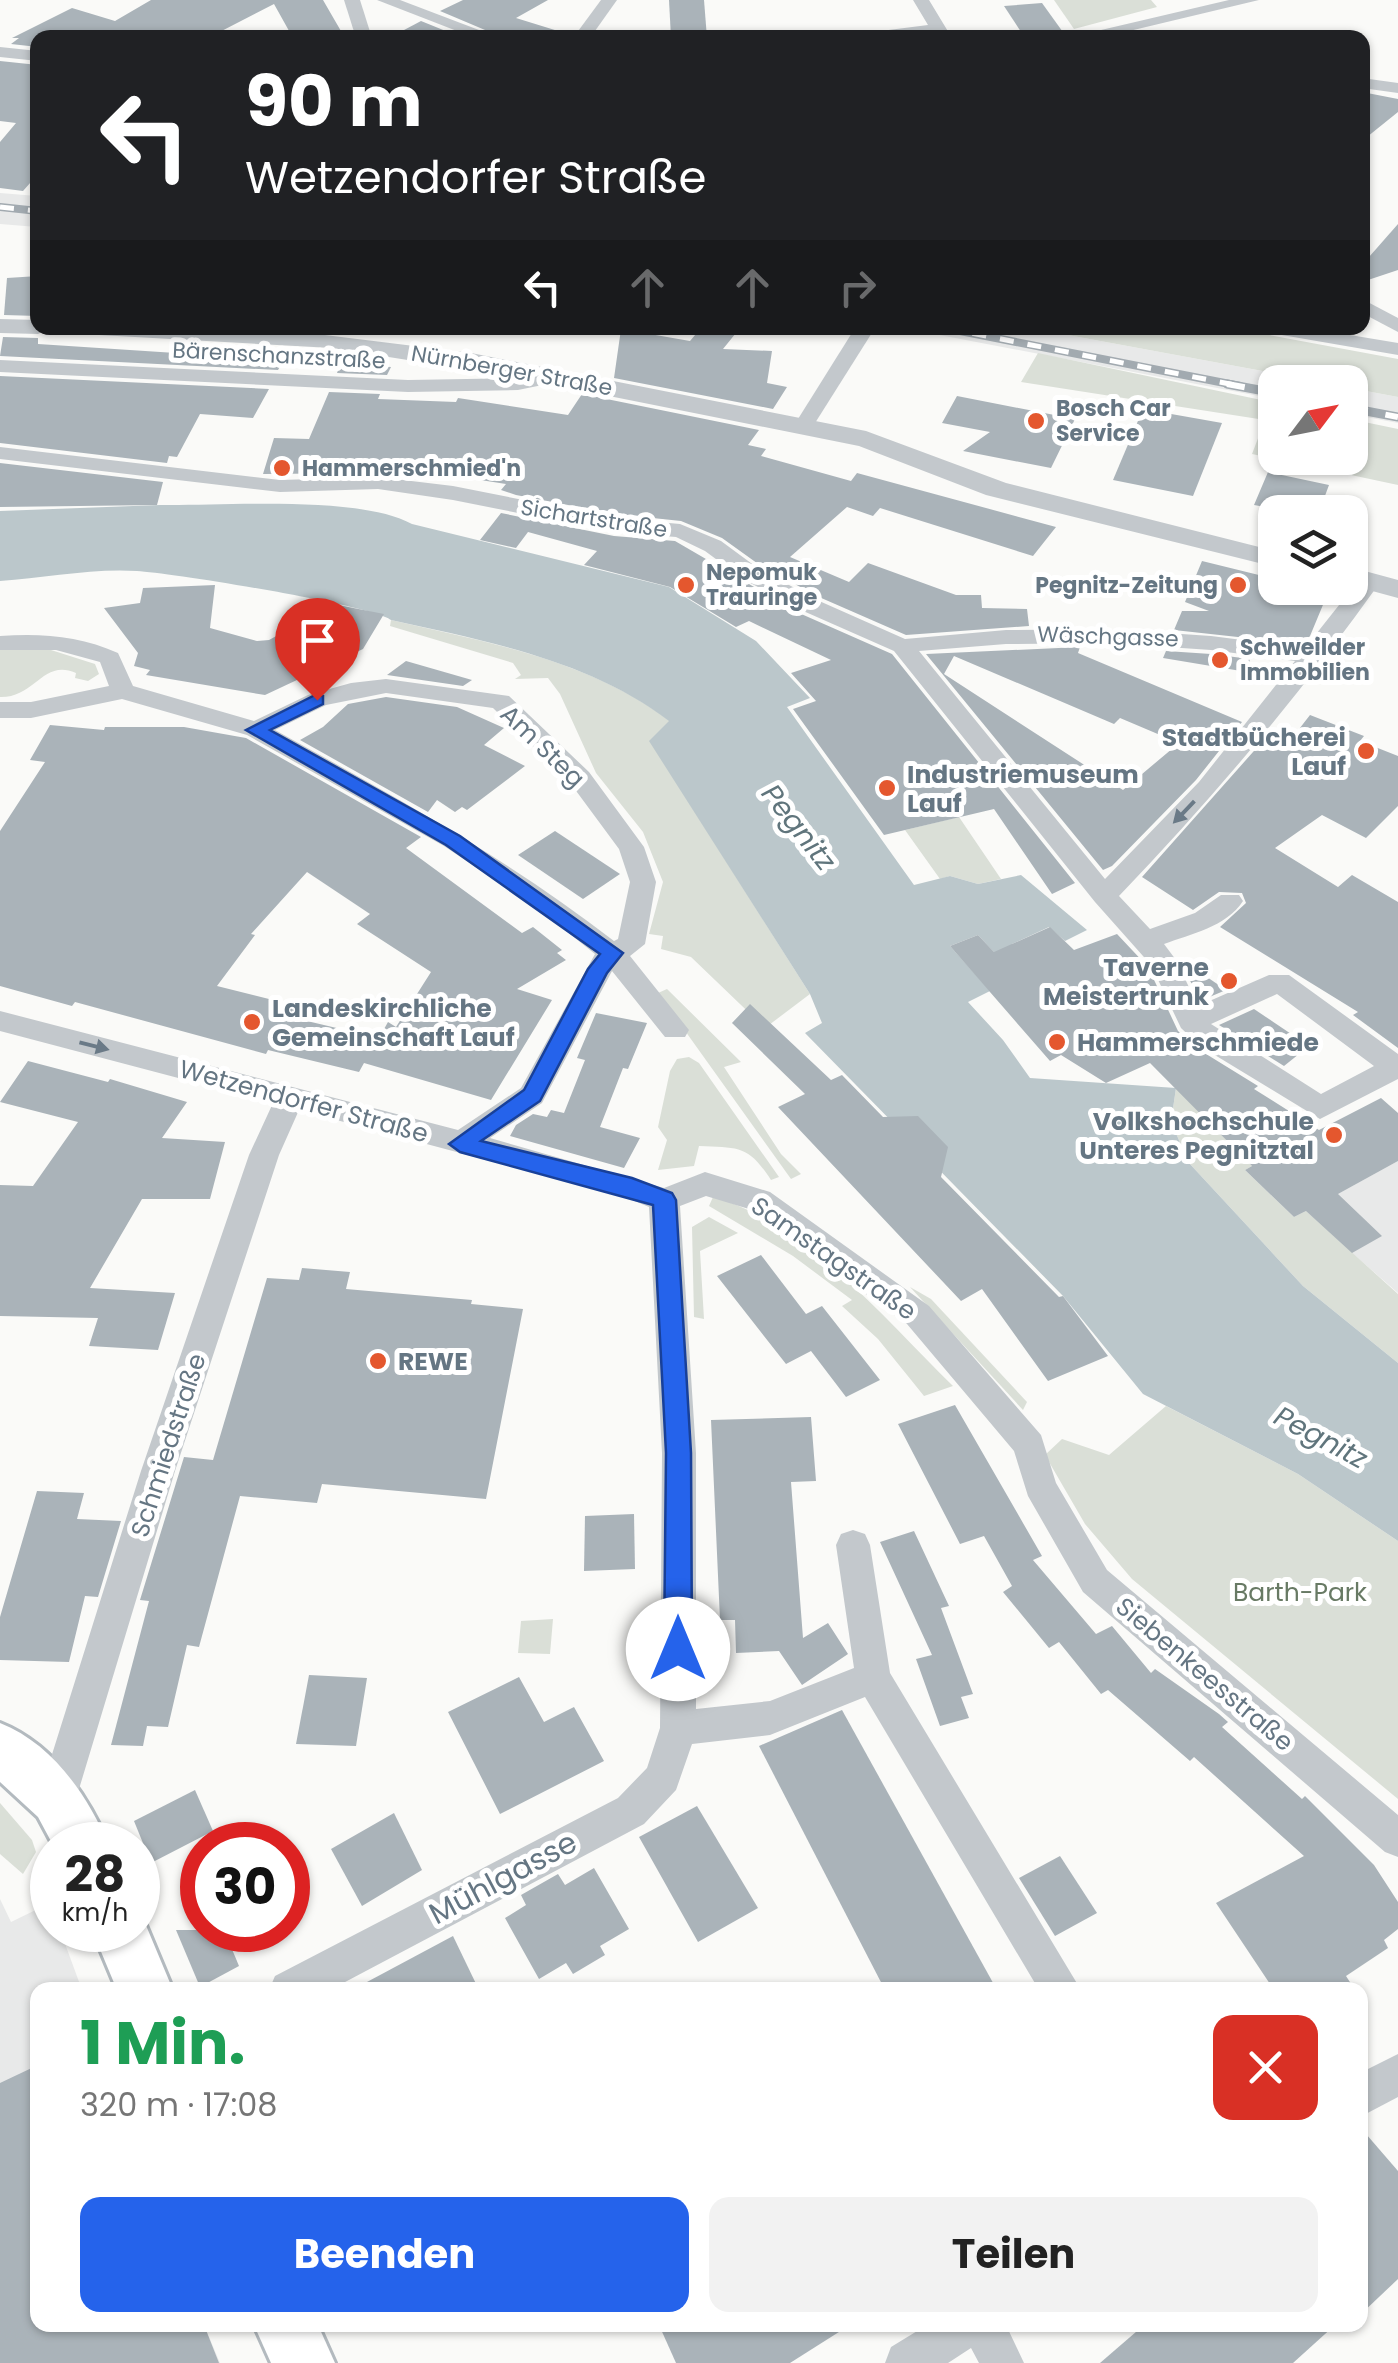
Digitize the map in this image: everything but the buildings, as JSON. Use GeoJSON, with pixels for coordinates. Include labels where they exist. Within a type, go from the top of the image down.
{"type":"FeatureCollection","features":[{"type":"Feature","properties":{"kind":"main road"},"geometry":{"type":"LineString","coordinates":[[0,1748],[57,1799],[70,1822]]}},
{"type":"Feature","properties":{"kind":"main road"},"geometry":{"type":"LineString","coordinates":[[129,1952],[142,1982]]}},
{"type":"Feature","properties":{"kind":"main road"},"geometry":{"type":"LineString","coordinates":[[288,2332],[304,2363]]}},
{"type":"Feature","properties":{"kind":"street"},"geometry":{"type":"LineString","coordinates":[[352,0],[360,30]]}},
{"type":"Feature","properties":{"kind":"street"},"geometry":{"type":"LineString","coordinates":[[385,0],[469,30]]}},
{"type":"Feature","properties":{"kind":"street"},"geometry":{"type":"LineString","coordinates":[[588,30],[609,0]]}},
{"type":"Feature","properties":{"kind":"street"},"geometry":{"type":"LineString","coordinates":[[922,0],[940,30]]}},
{"type":"Feature","properties":{"kind":"street"},"geometry":{"type":"LineString","coordinates":[[1112,30],[1251,0]]}},
{"type":"Feature","properties":{"kind":"street"},"geometry":{"type":"LineString","coordinates":[[0,52],[30,55]]}},
{"type":"Feature","properties":{"kind":"street"},"geometry":{"type":"LineString","coordinates":[[1370,84],[1398,88]]}},
{"type":"Feature","properties":{"kind":"street"},"geometry":{"type":"LineString","coordinates":[[1370,309],[1398,326]]}},
{"type":"Feature","properties":{"kind":"street"},"geometry":{"type":"LineString","coordinates":[[0,326],[30,327]]}},
{"type":"Feature","properties":{"kind":"street","name":"Nürnberger Straße"},"geometry":{"type":"LineString","coordinates":[[248,335],[376,346],[802,427],[828,442],[858,452],[923,464],[1015,494],[1258,555]]}},
{"type":"Feature","properties":{"kind":"street"},"geometry":{"type":"LineString","coordinates":[[802,427],[860,335]]}},
{"type":"Feature","properties":{"kind":"street"},"geometry":{"type":"LineString","coordinates":[[1315,335],[1398,350]]}},
{"type":"Feature","properties":{"kind":"street","name":"Bärenschanzstraße"},"geometry":{"type":"LineString","coordinates":[[0,366],[408,386],[518,384],[555,378]]}},
{"type":"Feature","properties":{"kind":"street","name":"Sichartstraße"},"geometry":{"type":"LineString","coordinates":[[0,453],[280,486],[378,483],[614,525],[680,531],[713,546],[751,574],[809,605],[902,646],[1104,896],[1162,960],[1191,1021]]}},
{"type":"Feature","properties":{"kind":"street"},"geometry":{"type":"LineString","coordinates":[[1104,896],[1208,788],[1373,582]]}},
{"type":"Feature","properties":{"kind":"street","name":"Wäschgasse"},"geometry":{"type":"LineString","coordinates":[[902,646],[1022,634],[1097,634],[1198,640],[1314,657]]}},
{"type":"Feature","properties":{"kind":"street"},"geometry":{"type":"LineString","coordinates":[[0,643],[45,640],[89,648],[110,658],[123,691]]}},
{"type":"Feature","properties":{"kind":"street","name":"Am Steg"},"geometry":{"type":"LineString","coordinates":[[256,730],[317,700],[350,690],[386,686],[500,701],[580,778],[632,846],[643,882],[631,944],[612,953],[598,969],[532,1095],[460,1144]]}},
{"type":"Feature","properties":{"kind":"street"},"geometry":{"type":"LineString","coordinates":[[0,710],[32,710],[123,691],[256,730],[453,840],[612,953],[675,1030]]}},
{"type":"Feature","properties":{"kind":"street"},"geometry":{"type":"LineString","coordinates":[[1145,941],[1204,920],[1230,901]]}},
{"type":"Feature","properties":{"kind":"street"},"geometry":{"type":"LineString","coordinates":[[1278,982],[1397,1066],[1320,1108],[1210,1040],[1191,1021],[1278,982]]}},
{"type":"Feature","properties":{"kind":"street","name":"Wetzendorfer Straße"},"geometry":{"type":"LineString","coordinates":[[0,1021],[632,1187],[664,1200]]}},
{"type":"Feature","properties":{"kind":"street","name":"Schmiedstraße"},"geometry":{"type":"LineString","coordinates":[[57,1799],[171,1433],[264,1155],[291,1096]]}},
{"type":"Feature","properties":{"kind":"street","name":"Samstagstraße"},"geometry":{"type":"LineString","coordinates":[[664,1200],[705,1184],[759,1200],[905,1305],[1028,1445],[1040,1486]]}},
{"type":"Feature","properties":{"kind":"street","name":"Mühlgasse"},"geometry":{"type":"LineString","coordinates":[[304,1982],[631,1810],[663,1778],[678,1728],[679,1453],[664,1200]]}},
{"type":"Feature","properties":{"kind":"street","name":"Siebenkeesstraße"},"geometry":{"type":"LineString","coordinates":[[1040,1486],[1094,1581],[1398,1838]]}},
{"type":"Feature","properties":{"kind":"street"},"geometry":{"type":"LineString","coordinates":[[853,1544],[873,1677],[1056,1982]]}},
{"type":"Feature","properties":{"kind":"street"},"geometry":{"type":"LineString","coordinates":[[678,1728],[770,1718],[873,1677]]}},
{"type":"Feature","properties":{"kind":"street"},"geometry":{"type":"LineString","coordinates":[[1368,2091],[1398,2074]]}},
{"type":"Feature","properties":{"kind":"street"},"geometry":{"type":"LineString","coordinates":[[907,2363],[957,2332]]}},
{"type":"Feature","properties":{"kind":"street"},"geometry":{"type":"LineString","coordinates":[[986,2332],[1002,2363]]}},
{"type":"Feature","properties":{"kind":"shaded area"},"geometry":{"type":"Polygon","coordinates":[[[0,193],[30,195],[30,226],[0,224],[0,193]]]}},
{"type":"Feature","properties":{"kind":"shaded area"},"geometry":{"type":"Polygon","coordinates":[[[940,335],[1068,335],[1258,370],[1258,396],[940,335]]]}},
{"type":"Feature","properties":{"kind":"shaded area"},"geometry":{"type":"Polygon","coordinates":[[[1368,391],[1398,397],[1398,423],[1368,417],[1368,391]]]}},
{"type":"Feature","properties":{"kind":"shaded area"},"geometry":{"type":"Polygon","coordinates":[[[1398,1161],[1398,1293],[1305,1212],[1398,1161]]]}},
{"type":"Feature","properties":{"kind":"shaded area"},"geometry":{"type":"Polygon","coordinates":[[[0,1899],[11,1922],[30,1913],[30,1952],[68,1952],[79,1982],[30,1982],[30,2332],[207,2332],[220,2363],[0,2363],[0,1899]]]}},
{"type":"Feature","properties":{"kind":"green space"},"geometry":{"type":"Polygon","coordinates":[[[1054,0],[1151,0],[1157,7],[1074,29],[1054,0]]]}},
{"type":"Feature","properties":{"kind":"green space"},"geometry":{"type":"Polygon","coordinates":[[[1068,335],[1269,335],[1398,359],[1398,397],[1368,391],[1368,365],[1258,365],[1258,370],[1068,335]]]}},
{"type":"Feature","properties":{"kind":"green space"},"geometry":{"type":"Polygon","coordinates":[[[1038,353],[1258,399],[1258,419],[1021,382],[1038,353]]]}},
{"type":"Feature","properties":{"kind":"green space"},"geometry":{"type":"Polygon","coordinates":[[[1368,423],[1398,429],[1398,485],[1351,475],[1368,475],[1368,423]]]}},
{"type":"Feature","properties":{"kind":"green space"},"geometry":{"type":"Polygon","coordinates":[[[391,620],[501,646],[572,668],[639,700],[670,721],[650,741],[810,994],[765,1028],[691,957],[661,949],[663,936],[649,934],[663,882],[643,832],[596,773],[560,694],[548,678],[515,679],[521,675],[513,663],[390,626],[391,620]]]}},
{"type":"Feature","properties":{"kind":"green space"},"geometry":{"type":"Polygon","coordinates":[[[0,650],[51,650],[95,664],[99,674],[88,681],[75,678],[76,673],[55,671],[22,692],[0,697],[0,650]]]}},
{"type":"Feature","properties":{"kind":"green space"},"geometry":{"type":"Polygon","coordinates":[[[959,817],[1001,879],[978,884],[950,876],[940,879],[905,830],[959,817]]]}},
{"type":"Feature","properties":{"kind":"green space"},"geometry":{"type":"Polygon","coordinates":[[[667,989],[741,1062],[724,1067],[781,1154],[801,1174],[791,1179],[658,993],[667,989]]]}},
{"type":"Feature","properties":{"kind":"green space"},"geometry":{"type":"Polygon","coordinates":[[[689,1057],[699,1063],[779,1177],[771,1180],[749,1154],[724,1147],[699,1146],[694,1166],[658,1170],[667,1140],[658,1127],[670,1071],[677,1059],[689,1057]]]}},
{"type":"Feature","properties":{"kind":"green space"},"geometry":{"type":"Polygon","coordinates":[[[1176,1088],[1252,1166],[1245,1170],[1294,1217],[1306,1211],[1398,1294],[1398,1363],[1303,1286],[1189,1163],[1171,1122],[1176,1088]]]}},
{"type":"Feature","properties":{"kind":"green space"},"geometry":{"type":"Polygon","coordinates":[[[713,1197],[781,1228],[812,1251],[843,1276],[953,1386],[924,1396],[878,1339],[842,1306],[852,1300],[793,1256],[709,1206],[713,1197]]]}},
{"type":"Feature","properties":{"kind":"green space"},"geometry":{"type":"Polygon","coordinates":[[[709,1217],[738,1233],[700,1251],[704,1319],[694,1317],[692,1227],[709,1217]]]}},
{"type":"Feature","properties":{"kind":"green space"},"geometry":{"type":"Polygon","coordinates":[[[910,1287],[931,1299],[1027,1402],[1023,1410],[910,1287]]]}},
{"type":"Feature","properties":{"kind":"green space","name":"Barth-Park"},"geometry":{"type":"Polygon","coordinates":[[[1166,1406],[1298,1474],[1398,1541],[1398,1799],[1132,1579],[1085,1524],[1045,1455],[1062,1439],[1109,1455],[1166,1406]]]}},
{"type":"Feature","properties":{"kind":"green space"},"geometry":{"type":"Polygon","coordinates":[[[553,1619],[550,1654],[518,1653],[521,1621],[553,1619]]]}},
{"type":"Feature","properties":{"kind":"green space"},"geometry":{"type":"Polygon","coordinates":[[[0,1803],[30,1838],[30,1862],[23,1874],[0,1854],[0,1803]]]}},
{"type":"Feature","properties":{"kind":"water","name":"Pegnitz"},"geometry":{"type":"Polygon","coordinates":[[[160,505],[326,506],[389,515],[669,587],[756,641],[810,698],[787,707],[914,885],[950,876],[978,884],[1021,875],[1087,930],[1065,941],[1049,927],[1012,944],[1019,979],[978,935],[950,946],[990,991],[968,1002],[1003,1040],[1030,1078],[1176,1088],[1171,1122],[1189,1163],[1303,1286],[1398,1363],[1398,1541],[1298,1474],[1143,1394],[1063,1296],[805,1033],[822,1023],[810,994],[649,741],[669,721],[639,700],[572,668],[536,656],[312,598],[120,570],[0,581],[0,511],[160,505]]]}},
{"type":"Feature","properties":{"kind":"railway"},"geometry":{"type":"LineString","coordinates":[[0,207],[30,210]]}},
{"type":"Feature","properties":{"kind":"railway"},"geometry":{"type":"LineString","coordinates":[[981,335],[1240,386]]}},
{"type":"Feature","properties":{"kind":"railway"},"geometry":{"type":"LineString","coordinates":[[1227,384],[1258,390]]}},
{"type":"Feature","properties":{"kind":"railway"},"geometry":{"type":"LineString","coordinates":[[1368,411],[1398,417]]}},
{"type":"Feature","properties":{"kind":"place","name":"Bosch Car Service"},"geometry":{"type":"Point","coordinates":[1036,421]}},
{"type":"Feature","properties":{"kind":"place","name":"Hammerschmied'n"},"geometry":{"type":"Point","coordinates":[282,468]}},
{"type":"Feature","properties":{"kind":"place","name":"Nepomuk Trauringe"},"geometry":{"type":"Point","coordinates":[686,585]}},
{"type":"Feature","properties":{"kind":"place","name":"Pegnitz-Zeitung"},"geometry":{"type":"Point","coordinates":[1238,585]}},
{"type":"Feature","properties":{"kind":"place","name":"Schweilder Immobilien"},"geometry":{"type":"Point","coordinates":[1220,660]}},
{"type":"Feature","properties":{"kind":"place","name":"Stadtbücherei Lauf"},"geometry":{"type":"Point","coordinates":[1366,751]}},
{"type":"Feature","properties":{"kind":"place","name":"Industriemuseum Lauf"},"geometry":{"type":"Point","coordinates":[887,788]}},
{"type":"Feature","properties":{"kind":"place","name":"Taverne Meistertrunk"},"geometry":{"type":"Point","coordinates":[1229,981]}},
{"type":"Feature","properties":{"kind":"place","name":"Landeskirchliche Gemeinschaft Lauf"},"geometry":{"type":"Point","coordinates":[252,1022]}},
{"type":"Feature","properties":{"kind":"place","name":"Hammerschmiede"},"geometry":{"type":"Point","coordinates":[1057,1042]}},
{"type":"Feature","properties":{"kind":"place","name":"Volkshochschule Unteres Pegnitztal"},"geometry":{"type":"Point","coordinates":[1334,1135]}},
{"type":"Feature","properties":{"kind":"place","name":"REWE"},"geometry":{"type":"Point","coordinates":[378,1361]}},
{"type":"Feature","properties":{"kind":"route"},"geometry":{"type":"LineString","coordinates":[[317,700],[256,730],[453,840],[549,904],[612,953],[598,969],[532,1095],[460,1144],[632,1187],[664,1200],[679,1453],[678,1649]]}}]}
